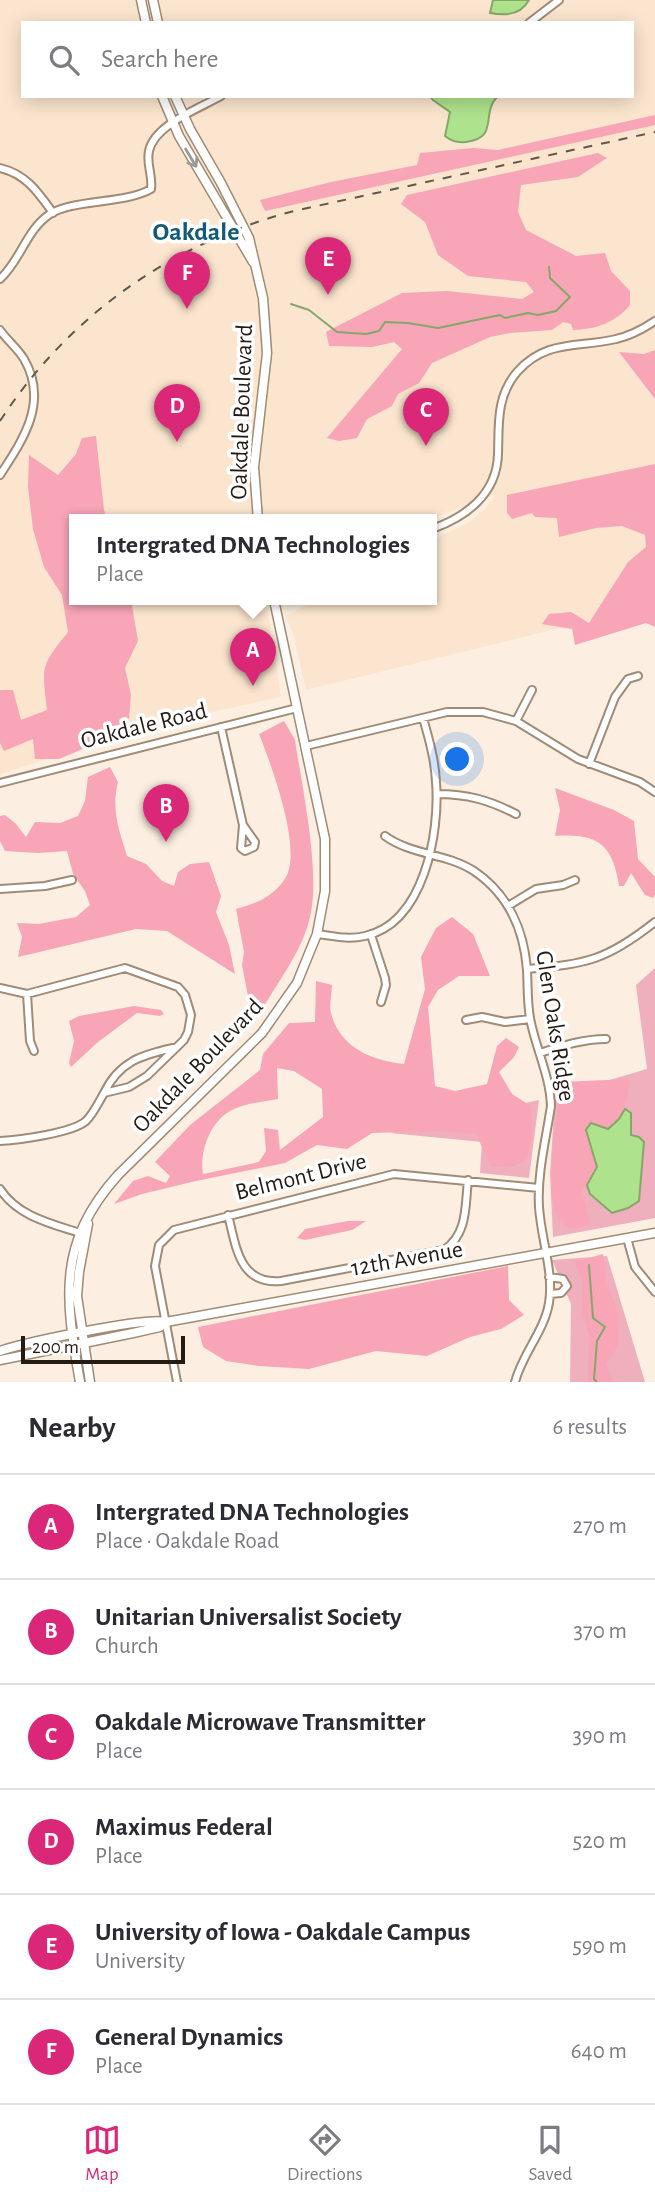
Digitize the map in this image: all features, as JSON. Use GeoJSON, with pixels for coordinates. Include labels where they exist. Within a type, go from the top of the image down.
{"type":"FeatureCollection","features":[{"type":"Feature","properties":{"kind":"main road"},"geometry":{"type":"LineString","coordinates":[[141,0],[146,21]]}},
{"type":"Feature","properties":{"kind":"main road"},"geometry":{"type":"LineString","coordinates":[[153,0],[158,21]]}},
{"type":"Feature","properties":{"kind":"main road","name":"Oakdale Boulevard"},"geometry":{"type":"LineString","coordinates":[[163,98],[172,123],[255,265]]}},
{"type":"Feature","properties":{"kind":"main road","name":"Oakdale Boulevard"},"geometry":{"type":"LineString","coordinates":[[176,98],[243,226],[251,245],[263,298],[267,336],[266,371],[254,467],[258,514]]}},
{"type":"Feature","properties":{"kind":"main road","name":"Oakdale Boulevard"},"geometry":{"type":"LineString","coordinates":[[80,1382],[72,1339],[69,1274],[89,1217],[102,1194],[118,1175],[255,1040],[279,1012],[298,983],[317,934],[324,899],[326,856],[322,820],[275,605]]}},
{"type":"Feature","properties":{"kind":"main road","name":"Oakdale Boulevard"},"geometry":{"type":"LineString","coordinates":[[82,1233],[78,1284],[90,1382]]}},
{"type":"Feature","properties":{"kind":"main road","name":"12th Avenue"},"geometry":{"type":"LineString","coordinates":[[0,1360],[72,1339],[82,1333],[159,1320],[166,1322],[655,1233]]}},
{"type":"Feature","properties":{"kind":"main road","name":"12th Avenue"},"geometry":{"type":"LineString","coordinates":[[0,1350],[72,1339],[83,1342],[160,1327],[166,1322]]}},
{"type":"Feature","properties":{"kind":"street"},"geometry":{"type":"LineString","coordinates":[[531,21],[559,0]]}},
{"type":"Feature","properties":{"kind":"street"},"geometry":{"type":"LineString","coordinates":[[0,279],[33,231],[53,213],[136,195],[151,189],[148,157],[151,143],[158,133],[217,98]]}},
{"type":"Feature","properties":{"kind":"street"},"geometry":{"type":"LineString","coordinates":[[0,168],[27,180],[53,213]]}},
{"type":"Feature","properties":{"kind":"street"},"geometry":{"type":"LineString","coordinates":[[437,527],[459,518],[480,500],[486,491],[496,469],[498,414],[502,398],[516,373],[555,347],[618,339],[655,321]]}},
{"type":"Feature","properties":{"kind":"street"},"geometry":{"type":"LineString","coordinates":[[0,330],[24,358],[35,398],[26,432],[0,475]]}},
{"type":"Feature","properties":{"kind":"street"},"geometry":{"type":"LineString","coordinates":[[589,764],[615,697],[628,679],[638,676]]}},
{"type":"Feature","properties":{"kind":"street"},"geometry":{"type":"LineString","coordinates":[[516,721],[532,690]]}},
{"type":"Feature","properties":{"kind":"street","name":"Oakdale Road"},"geometry":{"type":"LineString","coordinates":[[0,783],[297,708]]}},
{"type":"Feature","properties":{"kind":"street"},"geometry":{"type":"LineString","coordinates":[[306,746],[447,712],[495,714],[516,721],[589,764],[640,782],[655,792]]}},
{"type":"Feature","properties":{"kind":"street"},"geometry":{"type":"LineString","coordinates":[[317,934],[348,938],[371,935],[394,922],[408,908],[418,890],[434,827],[437,794],[435,767],[424,718]]}},
{"type":"Feature","properties":{"kind":"street"},"geometry":{"type":"LineString","coordinates":[[221,727],[243,825]]}},
{"type":"Feature","properties":{"kind":"street"},"geometry":{"type":"LineString","coordinates":[[437,794],[479,797],[516,814]]}},
{"type":"Feature","properties":{"kind":"street","name":"Glen Oaks Ridge"},"geometry":{"type":"LineString","coordinates":[[385,836],[395,843],[458,863],[477,873],[494,888],[508,906],[523,939],[530,1019],[548,1079],[551,1106],[539,1188],[539,1215],[549,1277]]}},
{"type":"Feature","properties":{"kind":"street"},"geometry":{"type":"LineString","coordinates":[[0,888],[44,886],[72,880]]}},
{"type":"Feature","properties":{"kind":"street"},"geometry":{"type":"LineString","coordinates":[[508,906],[536,889],[563,885],[575,880]]}},
{"type":"Feature","properties":{"kind":"street"},"geometry":{"type":"LineString","coordinates":[[527,969],[596,960],[621,948],[655,922]]}},
{"type":"Feature","properties":{"kind":"street"},"geometry":{"type":"LineString","coordinates":[[371,935],[385,978],[386,985],[381,1002]]}},
{"type":"Feature","properties":{"kind":"street"},"geometry":{"type":"LineString","coordinates":[[0,988],[27,994],[125,968],[178,987],[185,995],[191,1015],[184,1040],[147,1076],[129,1087],[104,1093]]}},
{"type":"Feature","properties":{"kind":"street"},"geometry":{"type":"LineString","coordinates":[[27,994],[30,1041],[34,1051]]}},
{"type":"Feature","properties":{"kind":"street"},"geometry":{"type":"LineString","coordinates":[[466,1020],[482,1017],[505,1022],[530,1019]]}},
{"type":"Feature","properties":{"kind":"street"},"geometry":{"type":"LineString","coordinates":[[540,1054],[562,1046],[606,1039]]}},
{"type":"Feature","properties":{"kind":"street"},"geometry":{"type":"LineString","coordinates":[[0,1141],[72,1128],[85,1121],[110,1081],[128,1063],[145,1054],[174,1048]]}},
{"type":"Feature","properties":{"kind":"street","name":"Belmont Drive"},"geometry":{"type":"LineString","coordinates":[[177,1382],[155,1266],[159,1245],[181,1227],[394,1174],[539,1188]]}},
{"type":"Feature","properties":{"kind":"street"},"geometry":{"type":"LineString","coordinates":[[228,1215],[238,1253],[245,1267],[260,1279],[281,1281],[444,1250],[455,1241],[462,1229],[468,1181]]}},
{"type":"Feature","properties":{"kind":"street"},"geometry":{"type":"LineString","coordinates":[[0,1189],[10,1202],[23,1212],[82,1233]]}},
{"type":"Feature","properties":{"kind":"street"},"geometry":{"type":"LineString","coordinates":[[627,1238],[635,1267],[655,1292]]}},
{"type":"Feature","properties":{"kind":"street"},"geometry":{"type":"LineString","coordinates":[[515,1382],[520,1366],[544,1320],[550,1294],[549,1277],[563,1279],[567,1286],[561,1293],[550,1294]]}},
{"type":"Feature","properties":{"kind":"shaded area"},"geometry":{"type":"Polygon","coordinates":[[[0,0],[655,0],[655,605],[306,690],[293,633],[285,616],[307,605],[437,605],[437,538],[468,523],[485,509],[495,495],[437,516],[437,514],[69,514],[69,605],[267,605],[281,697],[170,721],[0,774],[0,0]]]}},
{"type":"Feature","properties":{"kind":"shaded area"},"geometry":{"type":"Polygon","coordinates":[[[493,0],[529,0],[522,9],[501,14],[490,13],[493,0]]]}},
{"type":"Feature","properties":{"kind":"shaded area"},"geometry":{"type":"Polygon","coordinates":[[[432,98],[497,98],[490,110],[483,136],[463,142],[445,136],[450,112],[432,98]]]}},
{"type":"Feature","properties":{"kind":"shaded area"},"geometry":{"type":"Polygon","coordinates":[[[655,115],[655,125],[265,211],[260,200],[331,182],[417,165],[420,153],[474,148],[498,150],[655,115]]]}},
{"type":"Feature","properties":{"kind":"shaded area"},"geometry":{"type":"Polygon","coordinates":[[[598,153],[607,158],[578,177],[521,185],[518,212],[526,230],[576,256],[605,253],[611,271],[630,291],[630,305],[611,321],[590,328],[573,330],[571,324],[563,322],[552,330],[490,337],[432,363],[419,383],[398,394],[392,406],[367,419],[357,438],[339,441],[327,438],[402,349],[394,342],[372,347],[329,346],[326,332],[402,293],[447,291],[522,299],[534,292],[526,282],[468,276],[438,255],[425,222],[401,204],[407,195],[598,153]]]}},
{"type":"Feature","properties":{"kind":"shaded area"},"geometry":{"type":"Polygon","coordinates":[[[655,350],[655,399],[619,352],[644,354],[655,350]]]}},
{"type":"Feature","properties":{"kind":"shaded area"},"geometry":{"type":"Polygon","coordinates":[[[96,436],[105,514],[69,514],[69,605],[132,605],[138,641],[125,668],[131,695],[129,718],[121,733],[59,759],[35,759],[33,739],[4,751],[0,743],[0,690],[13,690],[21,720],[47,710],[45,668],[52,653],[68,632],[62,595],[44,567],[33,529],[28,487],[29,455],[58,475],[76,454],[82,438],[96,436]]]}},
{"type":"Feature","properties":{"kind":"shaded area"},"geometry":{"type":"Polygon","coordinates":[[[655,464],[655,627],[646,623],[575,645],[572,629],[542,624],[549,614],[571,612],[589,623],[628,562],[646,547],[645,535],[622,526],[596,528],[559,537],[557,518],[535,517],[532,513],[512,519],[507,513],[507,495],[655,464]]]}},
{"type":"Feature","properties":{"kind":"shaded area"},"geometry":{"type":"Polygon","coordinates":[[[284,721],[295,740],[306,806],[312,857],[312,902],[309,921],[300,946],[259,1015],[249,1001],[236,909],[265,898],[278,888],[287,875],[290,845],[283,804],[259,734],[284,721]]]}},
{"type":"Feature","properties":{"kind":"shaded area"},"geometry":{"type":"Polygon","coordinates":[[[110,767],[118,782],[116,810],[127,856],[146,864],[162,881],[174,886],[178,872],[190,864],[209,862],[221,896],[216,912],[229,945],[235,974],[167,931],[136,929],[18,957],[22,937],[17,923],[39,924],[76,917],[90,905],[85,891],[73,874],[67,851],[5,851],[0,841],[0,816],[5,815],[26,837],[35,822],[60,823],[78,816],[85,801],[88,777],[110,767]]]}},
{"type":"Feature","properties":{"kind":"shaded area"},"geometry":{"type":"Polygon","coordinates":[[[555,788],[614,810],[634,821],[638,859],[655,877],[653,898],[645,895],[631,873],[624,886],[619,886],[612,860],[600,844],[582,837],[555,836],[560,810],[555,788]]]}},
{"type":"Feature","properties":{"kind":"shaded area"},"geometry":{"type":"Polygon","coordinates":[[[452,917],[473,934],[490,976],[459,976],[438,990],[428,1007],[435,1086],[455,1091],[487,1084],[497,1046],[506,1038],[519,1047],[514,1057],[499,1072],[512,1094],[531,1106],[532,1136],[527,1159],[515,1166],[491,1167],[476,1134],[441,1131],[372,1133],[347,1149],[317,1145],[285,1163],[196,1181],[114,1204],[133,1181],[148,1176],[166,1183],[170,1176],[155,1162],[190,1125],[260,1070],[263,1054],[289,1023],[315,1022],[316,981],[332,985],[331,1013],[335,1025],[349,1043],[369,1055],[404,1064],[425,989],[421,957],[436,928],[452,917]],[[277,1068],[278,1099],[239,1107],[219,1120],[205,1146],[203,1174],[259,1162],[266,1151],[264,1128],[278,1130],[280,1150],[323,1117],[322,1089],[294,1071],[277,1068]]]}},
{"type":"Feature","properties":{"kind":"shaded area"},"geometry":{"type":"Polygon","coordinates":[[[655,968],[655,1218],[553,1237],[550,1174],[555,1096],[647,1069],[636,985],[655,968]]]}},
{"type":"Feature","properties":{"kind":"shaded area"},"geometry":{"type":"Polygon","coordinates":[[[134,1006],[161,1010],[164,1014],[160,1016],[137,1013],[98,1042],[71,1067],[69,1063],[74,1041],[69,1021],[79,1016],[134,1006]]]}},
{"type":"Feature","properties":{"kind":"shaded area"},"geometry":{"type":"Polygon","coordinates":[[[629,1079],[627,1100],[618,1118],[607,1129],[587,1130],[597,1167],[582,1190],[590,1224],[573,1229],[559,1220],[552,1192],[552,1153],[561,1082],[629,1079]]]}},
{"type":"Feature","properties":{"kind":"shaded area"},"geometry":{"type":"Polygon","coordinates":[[[539,1100],[529,1178],[480,1173],[482,1142],[390,1133],[539,1100]]]}},
{"type":"Feature","properties":{"kind":"shaded area"},"geometry":{"type":"Polygon","coordinates":[[[625,1109],[631,1113],[631,1135],[644,1142],[639,1201],[612,1213],[590,1194],[587,1185],[597,1167],[586,1130],[591,1123],[608,1129],[625,1109]]]}},
{"type":"Feature","properties":{"kind":"shaded area"},"geometry":{"type":"Polygon","coordinates":[[[348,1221],[366,1221],[352,1230],[305,1240],[297,1238],[305,1229],[348,1221]]]}},
{"type":"Feature","properties":{"kind":"shaded area"},"geometry":{"type":"Polygon","coordinates":[[[603,1254],[606,1279],[619,1316],[618,1346],[606,1364],[613,1382],[588,1382],[589,1335],[582,1309],[583,1284],[575,1262],[603,1254]]]}},
{"type":"Feature","properties":{"kind":"shaded area"},"geometry":{"type":"Polygon","coordinates":[[[607,1256],[645,1382],[570,1382],[571,1304],[552,1260],[607,1256]]]}},
{"type":"Feature","properties":{"kind":"shaded area"},"geometry":{"type":"Polygon","coordinates":[[[508,1266],[509,1300],[524,1315],[501,1329],[470,1337],[427,1356],[376,1351],[309,1369],[259,1366],[226,1361],[203,1347],[198,1327],[508,1266]]]}},
{"type":"Feature","properties":{"kind":"waterway"},"geometry":{"type":"LineString","coordinates":[[291,304],[309,310],[337,332],[366,334],[379,331],[385,322],[438,328],[500,315],[505,318],[528,313],[538,315],[556,311],[570,297],[550,278],[549,267]]}},
{"type":"Feature","properties":{"kind":"waterway"},"geometry":{"type":"LineString","coordinates":[[589,1265],[593,1318],[605,1327],[597,1341],[594,1379],[597,1382]]}},
{"type":"Feature","properties":{"kind":"railway"},"geometry":{"type":"LineString","coordinates":[[0,421],[27,383],[91,316],[127,288],[206,242],[294,211],[655,132]]}},
{"type":"Feature","properties":{"kind":"place","name":"University of Iowa - Oakdale Campus"},"geometry":{"type":"Point","coordinates":[328,295]}},
{"type":"Feature","properties":{"kind":"place","name":"General Dynamics"},"geometry":{"type":"Point","coordinates":[187,309]}},
{"type":"Feature","properties":{"kind":"place","name":"Maximus Federal"},"geometry":{"type":"Point","coordinates":[177,442]}},
{"type":"Feature","properties":{"kind":"place","name":"Oakdale Microwave Transmitter"},"geometry":{"type":"Point","coordinates":[426,446]}},
{"type":"Feature","properties":{"kind":"place","name":"Intergrated DNA Technologies"},"geometry":{"type":"Point","coordinates":[253,686]}},
{"type":"Feature","properties":{"kind":"place","name":"Unitarian Universalist Society"},"geometry":{"type":"Point","coordinates":[166,842]}},
{"type":"Feature","properties":{"kind":"district","name":"Oakdale"},"geometry":{"type":"Point","coordinates":[196,232]}}]}
